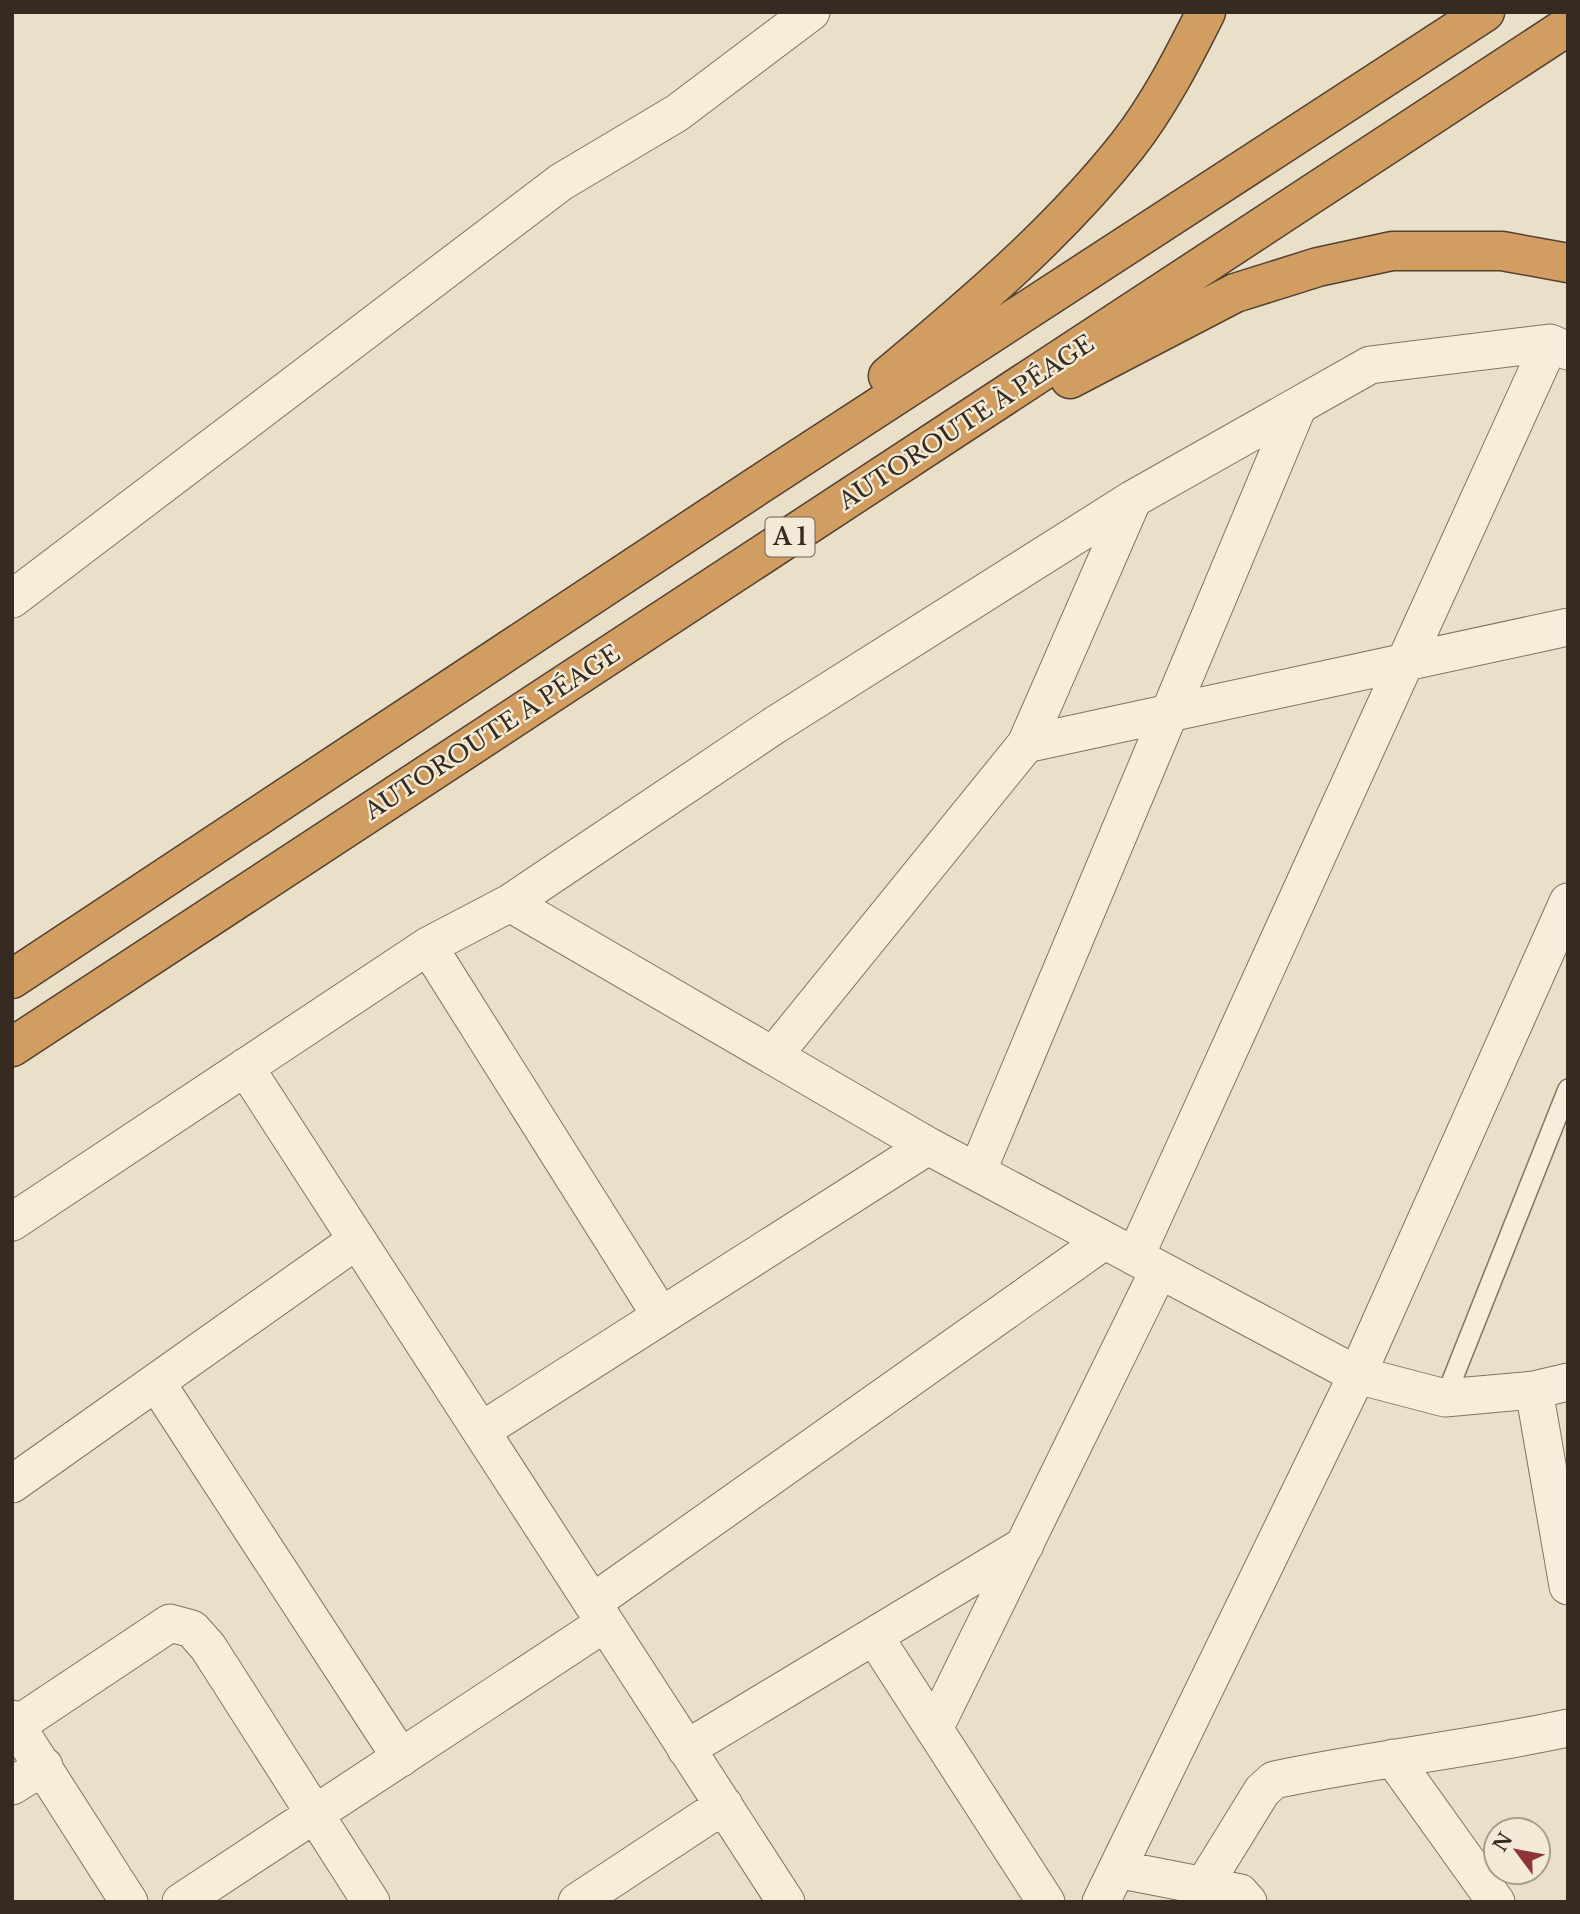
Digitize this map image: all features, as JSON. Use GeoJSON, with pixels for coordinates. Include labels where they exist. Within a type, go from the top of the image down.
{"type":"FeatureCollection","features":[{"type":"Feature","properties":{"kind":"highway"},"geometry":{"type":"LineString","coordinates":[[757,486],[949,325],[1048,236],[1128,145],[1181,64],[1206,12]]}},
{"type":"Feature","properties":{"kind":"highway","name":"A 1"},"geometry":{"type":"LineString","coordinates":[[12,979],[757,486],[1485,12]]}},
{"type":"Feature","properties":{"kind":"highway","name":"AUTOROUTE À PÉAGE"},"geometry":{"type":"LineString","coordinates":[[12,1047],[1568,26]]}},
{"type":"Feature","properties":{"kind":"highway"},"geometry":{"type":"LineString","coordinates":[[878,479],[1235,293],[1318,267],[1392,251],[1502,251],[1568,263]]}},
{"type":"Feature","properties":{"kind":"street"},"geometry":{"type":"LineString","coordinates":[[12,599],[561,182],[677,113],[811,12]]}},
{"type":"Feature","properties":{"kind":"street"},"geometry":{"type":"LineString","coordinates":[[12,1222],[428,946],[510,903],[775,725],[1133,499],[1370,365],[1559,347]]}},
{"type":"Feature","properties":{"kind":"street"},"geometry":{"type":"LineString","coordinates":[[934,1729],[1025,1545],[1133,1256],[1405,664],[1559,347]]}},
{"type":"Feature","properties":{"kind":"street"},"geometry":{"type":"LineString","coordinates":[[977,1172],[1298,407]]}},
{"type":"Feature","properties":{"kind":"street"},"geometry":{"type":"LineString","coordinates":[[773,1056],[1026,744],[1133,499]]}},
{"type":"Feature","properties":{"kind":"street"},"geometry":{"type":"LineString","coordinates":[[1026,744],[1568,627]]}},
{"type":"Feature","properties":{"kind":"street"},"geometry":{"type":"LineString","coordinates":[[1101,1902],[1357,1375],[1568,902]]}},
{"type":"Feature","properties":{"kind":"street"},"geometry":{"type":"LineString","coordinates":[[510,903],[928,1146],[1357,1375],[1446,1398],[1551,1386],[1568,1586]]}},
{"type":"Feature","properties":{"kind":"street"},"geometry":{"type":"LineString","coordinates":[[428,946],[662,1316]]}},
{"type":"Feature","properties":{"kind":"street"},"geometry":{"type":"LineString","coordinates":[[245,1067],[786,1902]]}},
{"type":"Feature","properties":{"kind":"street"},"geometry":{"type":"LineString","coordinates":[[481,1431],[928,1146]]}},
{"type":"Feature","properties":{"kind":"street"},"geometry":{"type":"LineString","coordinates":[[12,1484],[357,1240]]}},
{"type":"Feature","properties":{"kind":"street"},"geometry":{"type":"LineString","coordinates":[[181,1902],[401,1758],[599,1613],[1133,1256]]}},
{"type":"Feature","properties":{"kind":"street"},"geometry":{"type":"LineString","coordinates":[[156,1382],[401,1758]]}},
{"type":"Feature","properties":{"kind":"street"},"geometry":{"type":"LineString","coordinates":[[686,1749],[1025,1545]]}},
{"type":"Feature","properties":{"kind":"street"},"geometry":{"type":"LineString","coordinates":[[129,1902],[14,1722],[170,1623],[192,1629],[208,1647],[313,1816],[371,1902]]}},
{"type":"Feature","properties":{"kind":"street"},"geometry":{"type":"LineString","coordinates":[[874,1636],[1046,1902]]}},
{"type":"Feature","properties":{"kind":"street"},"geometry":{"type":"LineString","coordinates":[[1204,1885],[1262,1791],[1275,1780],[1393,1758],[1496,1744],[1568,1727]]}},
{"type":"Feature","properties":{"kind":"street"},"geometry":{"type":"LineString","coordinates":[[1393,1758],[1496,1902]]}},
{"type":"Feature","properties":{"kind":"street"},"geometry":{"type":"LineString","coordinates":[[12,1786],[44,1766]]}},
{"type":"Feature","properties":{"kind":"street"},"geometry":{"type":"LineString","coordinates":[[577,1902],[724,1805]]}},
{"type":"Feature","properties":{"kind":"street"},"geometry":{"type":"LineString","coordinates":[[1118,1869],[1240,1893],[1248,1902]]}},
{"type":"Feature","properties":{"kind":"lane"},"geometry":{"type":"LineString","coordinates":[[1446,1398],[1568,1089]]}}]}
